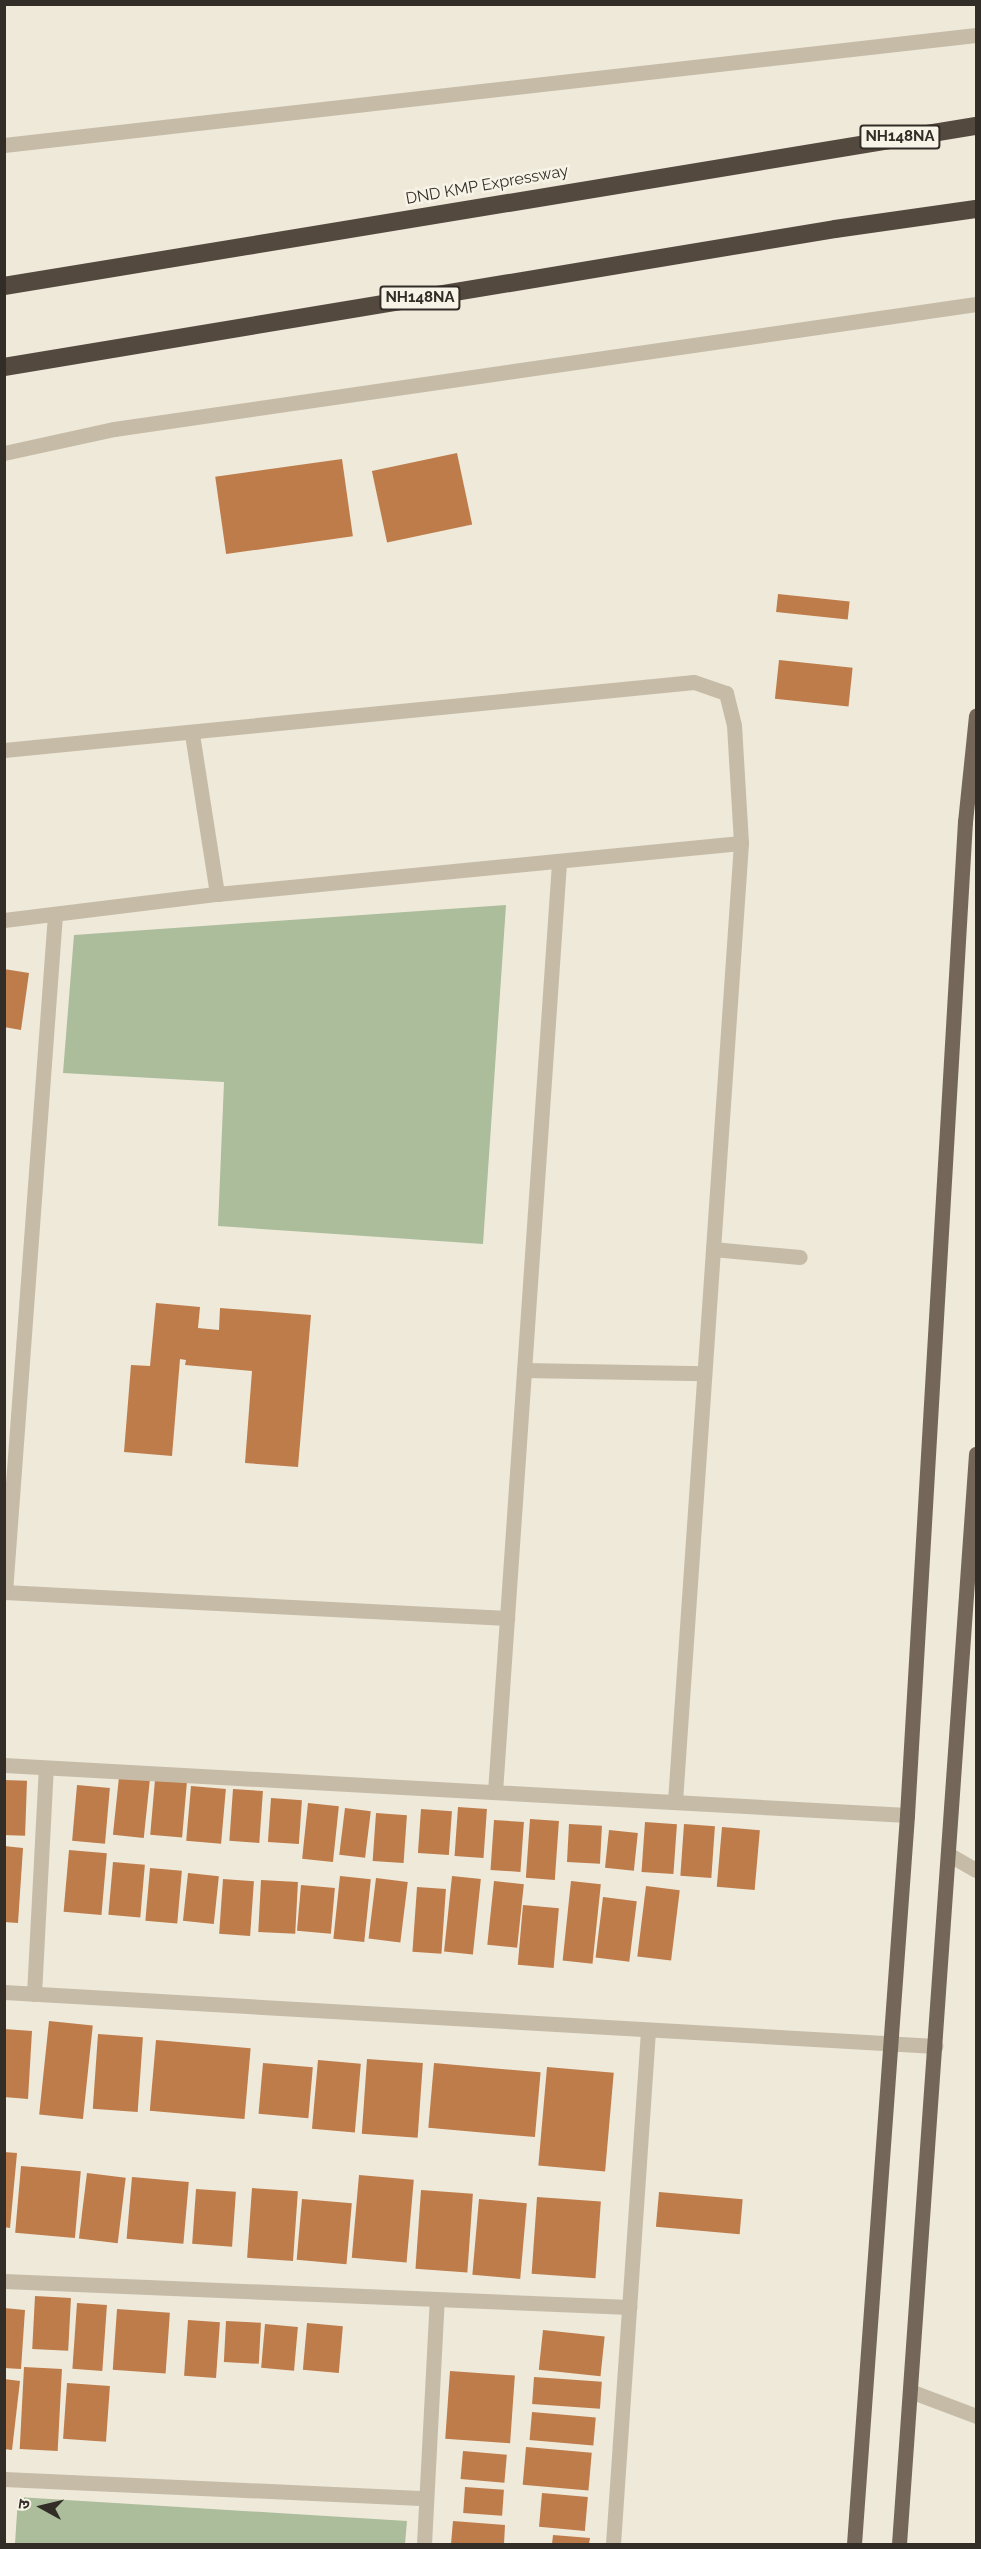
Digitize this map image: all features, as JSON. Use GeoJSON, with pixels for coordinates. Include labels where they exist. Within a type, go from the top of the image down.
{"type":"FeatureCollection","features":[{"type":"Feature","properties":{"kind":"highway","name":"DND KMP Expressway"},"geometry":{"type":"LineString","coordinates":[[4,286],[824,148],[976,126]]}},
{"type":"Feature","properties":{"kind":"highway","name":"NH148NA"},"geometry":{"type":"LineString","coordinates":[[4,367],[835,229],[976,209]]}},
{"type":"Feature","properties":{"kind":"main road"},"geometry":{"type":"LineString","coordinates":[[854,2544],[888,2043],[907,1815],[963,845],[976,716]]}},
{"type":"Feature","properties":{"kind":"main road"},"geometry":{"type":"LineString","coordinates":[[899,2544],[976,1454]]}},
{"type":"Feature","properties":{"kind":"street"},"geometry":{"type":"LineString","coordinates":[[4,145],[976,35]]}},
{"type":"Feature","properties":{"kind":"street"},"geometry":{"type":"LineString","coordinates":[[4,453],[125,427],[976,304]]}},
{"type":"Feature","properties":{"kind":"street"},"geometry":{"type":"LineString","coordinates":[[4,750],[192,734],[694,682],[726,693],[735,724],[741,843],[675,1802]]}},
{"type":"Feature","properties":{"kind":"street"},"geometry":{"type":"LineString","coordinates":[[192,734],[217,894]]}},
{"type":"Feature","properties":{"kind":"street"},"geometry":{"type":"LineString","coordinates":[[4,920],[217,894],[741,843]]}},
{"type":"Feature","properties":{"kind":"street"},"geometry":{"type":"LineString","coordinates":[[495,1792],[560,862]]}},
{"type":"Feature","properties":{"kind":"street"},"geometry":{"type":"LineString","coordinates":[[55,915],[5,1592],[507,1618]]}},
{"type":"Feature","properties":{"kind":"street"},"geometry":{"type":"LineString","coordinates":[[713,1249],[800,1257]]}},
{"type":"Feature","properties":{"kind":"street"},"geometry":{"type":"LineString","coordinates":[[524,1370],[704,1373]]}},
{"type":"Feature","properties":{"kind":"street"},"geometry":{"type":"LineString","coordinates":[[4,1765],[907,1815]]}},
{"type":"Feature","properties":{"kind":"street"},"geometry":{"type":"LineString","coordinates":[[34,1994],[46,1768]]}},
{"type":"Feature","properties":{"kind":"street"},"geometry":{"type":"LineString","coordinates":[[948,1854],[976,1870]]}},
{"type":"Feature","properties":{"kind":"street"},"geometry":{"type":"LineString","coordinates":[[4,1992],[935,2046]]}},
{"type":"Feature","properties":{"kind":"street"},"geometry":{"type":"LineString","coordinates":[[613,2544],[648,2030]]}},
{"type":"Feature","properties":{"kind":"street"},"geometry":{"type":"LineString","coordinates":[[4,2280],[629,2307]]}},
{"type":"Feature","properties":{"kind":"street"},"geometry":{"type":"LineString","coordinates":[[424,2544],[437,2299]]}},
{"type":"Feature","properties":{"kind":"street"},"geometry":{"type":"LineString","coordinates":[[910,2391],[976,2416]]}},
{"type":"Feature","properties":{"kind":"street"},"geometry":{"type":"LineString","coordinates":[[4,2479],[426,2498]]}},
{"type":"Feature","properties":{"kind":"green space"},"geometry":{"type":"Polygon","coordinates":[[[506,905],[483,1244],[218,1226],[224,1082],[63,1073],[74,935],[506,905]]]}},
{"type":"Feature","properties":{"kind":"green space"},"geometry":{"type":"Polygon","coordinates":[[[18,2497],[407,2521],[405,2544],[15,2544],[18,2497]]]}},
{"type":"Feature","properties":{"kind":"building"},"geometry":{"type":"Polygon","coordinates":[[[457,453],[472,524],[387,542],[372,471],[457,453]]]}},
{"type":"Feature","properties":{"kind":"building"},"geometry":{"type":"Polygon","coordinates":[[[342,459],[353,536],[226,554],[215,477],[342,459]]]}},
{"type":"Feature","properties":{"kind":"building"},"geometry":{"type":"Polygon","coordinates":[[[778,594],[850,602],[848,619],[776,612],[778,594]]]}},
{"type":"Feature","properties":{"kind":"building"},"geometry":{"type":"Polygon","coordinates":[[[779,660],[853,668],[849,707],[775,699],[779,660]]]}},
{"type":"Feature","properties":{"kind":"building"},"geometry":{"type":"Polygon","coordinates":[[[4,969],[29,973],[21,1030],[4,1027],[4,969]]]}},
{"type":"Feature","properties":{"kind":"building"},"geometry":{"type":"Polygon","coordinates":[[[156,1303],[200,1307],[198,1328],[219,1330],[220,1308],[311,1315],[298,1467],[245,1463],[252,1371],[185,1365],[186,1360],[180,1359],[172,1456],[124,1452],[131,1365],[150,1366],[156,1303]]]}},
{"type":"Feature","properties":{"kind":"building"},"geometry":{"type":"Polygon","coordinates":[[[119,1777],[150,1780],[144,1838],[113,1835],[119,1777]]]}},
{"type":"Feature","properties":{"kind":"building"},"geometry":{"type":"Polygon","coordinates":[[[4,1780],[27,1781],[25,1836],[4,1835],[4,1780]]]}},
{"type":"Feature","properties":{"kind":"building"},"geometry":{"type":"Polygon","coordinates":[[[155,1780],[187,1783],[182,1838],[150,1835],[155,1780]]]}},
{"type":"Feature","properties":{"kind":"building"},"geometry":{"type":"Polygon","coordinates":[[[77,1785],[110,1788],[105,1844],[72,1841],[77,1785]]]}},
{"type":"Feature","properties":{"kind":"building"},"geometry":{"type":"Polygon","coordinates":[[[191,1786],[226,1789],[221,1844],[186,1841],[191,1786]]]}},
{"type":"Feature","properties":{"kind":"building"},"geometry":{"type":"Polygon","coordinates":[[[233,1789],[263,1791],[259,1843],[229,1841],[233,1789]]]}},
{"type":"Feature","properties":{"kind":"building"},"geometry":{"type":"Polygon","coordinates":[[[271,1798],[302,1800],[299,1844],[268,1842],[271,1798]]]}},
{"type":"Feature","properties":{"kind":"building"},"geometry":{"type":"Polygon","coordinates":[[[308,1803],[339,1806],[333,1862],[302,1859],[308,1803]]]}},
{"type":"Feature","properties":{"kind":"building"},"geometry":{"type":"Polygon","coordinates":[[[458,1807],[487,1809],[484,1858],[455,1856],[458,1807]]]}},
{"type":"Feature","properties":{"kind":"building"},"geometry":{"type":"Polygon","coordinates":[[[345,1808],[371,1811],[365,1858],[339,1855],[345,1808]]]}},
{"type":"Feature","properties":{"kind":"building"},"geometry":{"type":"Polygon","coordinates":[[[421,1809],[452,1811],[449,1855],[418,1853],[421,1809]]]}},
{"type":"Feature","properties":{"kind":"building"},"geometry":{"type":"Polygon","coordinates":[[[376,1813],[407,1815],[404,1863],[373,1861],[376,1813]]]}},
{"type":"Feature","properties":{"kind":"building"},"geometry":{"type":"Polygon","coordinates":[[[530,1819],[559,1821],[555,1880],[526,1878],[530,1819]]]}},
{"type":"Feature","properties":{"kind":"building"},"geometry":{"type":"Polygon","coordinates":[[[494,1820],[524,1822],[520,1872],[491,1870],[494,1820]]]}},
{"type":"Feature","properties":{"kind":"building"},"geometry":{"type":"Polygon","coordinates":[[[645,1822],[677,1824],[673,1874],[642,1872],[645,1822]]]}},
{"type":"Feature","properties":{"kind":"building"},"geometry":{"type":"Polygon","coordinates":[[[569,1824],[602,1826],[600,1864],[567,1862],[569,1824]]]}},
{"type":"Feature","properties":{"kind":"building"},"geometry":{"type":"Polygon","coordinates":[[[684,1824],[715,1826],[711,1878],[680,1876],[684,1824]]]}},
{"type":"Feature","properties":{"kind":"building"},"geometry":{"type":"Polygon","coordinates":[[[722,1827],[760,1830],[755,1890],[717,1887],[722,1827]]]}},
{"type":"Feature","properties":{"kind":"building"},"geometry":{"type":"Polygon","coordinates":[[[609,1830],[638,1833],[634,1871],[605,1868],[609,1830]]]}},
{"type":"Feature","properties":{"kind":"building"},"geometry":{"type":"Polygon","coordinates":[[[4,1846],[23,1848],[18,1923],[4,1922],[4,1846]]]}},
{"type":"Feature","properties":{"kind":"building"},"geometry":{"type":"Polygon","coordinates":[[[69,1850],[107,1853],[101,1915],[64,1912],[69,1850]]]}},
{"type":"Feature","properties":{"kind":"building"},"geometry":{"type":"Polygon","coordinates":[[[113,1862],[145,1865],[140,1918],[108,1915],[113,1862]]]}},
{"type":"Feature","properties":{"kind":"building"},"geometry":{"type":"Polygon","coordinates":[[[150,1868],[182,1871],[177,1924],[145,1921],[150,1868]]]}},
{"type":"Feature","properties":{"kind":"building"},"geometry":{"type":"Polygon","coordinates":[[[188,1873],[219,1876],[214,1924],[183,1921],[188,1873]]]}},
{"type":"Feature","properties":{"kind":"building"},"geometry":{"type":"Polygon","coordinates":[[[340,1876],[371,1879],[364,1942],[333,1939],[340,1876]]]}},
{"type":"Feature","properties":{"kind":"building"},"geometry":{"type":"Polygon","coordinates":[[[452,1876],[481,1879],[473,1955],[444,1952],[452,1876]]]}},
{"type":"Feature","properties":{"kind":"building"},"geometry":{"type":"Polygon","coordinates":[[[376,1878],[408,1882],[400,1942],[369,1939],[376,1878]]]}},
{"type":"Feature","properties":{"kind":"building"},"geometry":{"type":"Polygon","coordinates":[[[223,1879],[254,1881],[250,1936],[219,1934],[223,1879]]]}},
{"type":"Feature","properties":{"kind":"building"},"geometry":{"type":"Polygon","coordinates":[[[261,1880],[298,1882],[295,1934],[258,1932],[261,1880]]]}},
{"type":"Feature","properties":{"kind":"building"},"geometry":{"type":"Polygon","coordinates":[[[494,1881],[524,1884],[517,1948],[487,1945],[494,1881]]]}},
{"type":"Feature","properties":{"kind":"building"},"geometry":{"type":"Polygon","coordinates":[[[571,1881],[601,1884],[592,1964],[563,1961],[571,1881]]]}},
{"type":"Feature","properties":{"kind":"building"},"geometry":{"type":"Polygon","coordinates":[[[301,1885],[335,1888],[331,1934],[297,1931],[301,1885]]]}},
{"type":"Feature","properties":{"kind":"building"},"geometry":{"type":"Polygon","coordinates":[[[646,1886],[680,1890],[671,1961],[637,1956],[646,1886]]]}},
{"type":"Feature","properties":{"kind":"building"},"geometry":{"type":"Polygon","coordinates":[[[417,1887],[446,1889],[441,1954],[412,1952],[417,1887]]]}},
{"type":"Feature","properties":{"kind":"building"},"geometry":{"type":"Polygon","coordinates":[[[603,1897],[637,1901],[629,1962],[596,1958],[603,1897]]]}},
{"type":"Feature","properties":{"kind":"building"},"geometry":{"type":"Polygon","coordinates":[[[523,1905],[559,1908],[554,1968],[518,1965],[523,1905]]]}},
{"type":"Feature","properties":{"kind":"building"},"geometry":{"type":"Polygon","coordinates":[[[49,2021],[93,2026],[83,2119],[39,2114],[49,2021]]]}},
{"type":"Feature","properties":{"kind":"building"},"geometry":{"type":"Polygon","coordinates":[[[4,2029],[32,2031],[28,2099],[4,2097],[4,2029]]]}},
{"type":"Feature","properties":{"kind":"building"},"geometry":{"type":"Polygon","coordinates":[[[98,2034],[143,2037],[138,2112],[93,2109],[98,2034]]]}},
{"type":"Feature","properties":{"kind":"building"},"geometry":{"type":"Polygon","coordinates":[[[156,2040],[251,2048],[244,2119],[150,2111],[156,2040]]]}},
{"type":"Feature","properties":{"kind":"building"},"geometry":{"type":"Polygon","coordinates":[[[367,2059],[423,2063],[418,2138],[362,2134],[367,2059]]]}},
{"type":"Feature","properties":{"kind":"building"},"geometry":{"type":"Polygon","coordinates":[[[318,2060],[361,2064],[355,2132],[312,2129],[318,2060]]]}},
{"type":"Feature","properties":{"kind":"building"},"geometry":{"type":"Polygon","coordinates":[[[263,2063],[313,2067],[308,2118],[259,2114],[263,2063]]]}},
{"type":"Feature","properties":{"kind":"building"},"geometry":{"type":"Polygon","coordinates":[[[434,2063],[541,2072],[535,2137],[428,2128],[434,2063]]]}},
{"type":"Feature","properties":{"kind":"building"},"geometry":{"type":"Polygon","coordinates":[[[547,2067],[614,2073],[605,2171],[538,2166],[547,2067]]]}},
{"type":"Feature","properties":{"kind":"building"},"geometry":{"type":"Polygon","coordinates":[[[4,2152],[17,2153],[10,2228],[4,2227],[4,2152]]]}},
{"type":"Feature","properties":{"kind":"building"},"geometry":{"type":"Polygon","coordinates":[[[21,2166],[81,2171],[75,2238],[15,2233],[21,2166]]]}},
{"type":"Feature","properties":{"kind":"building"},"geometry":{"type":"Polygon","coordinates":[[[87,2173],[126,2178],[118,2243],[79,2239],[87,2173]]]}},
{"type":"Feature","properties":{"kind":"building"},"geometry":{"type":"Polygon","coordinates":[[[359,2175],[414,2180],[407,2262],[352,2258],[359,2175]]]}},
{"type":"Feature","properties":{"kind":"building"},"geometry":{"type":"Polygon","coordinates":[[[132,2177],[189,2182],[183,2244],[127,2239],[132,2177]]]}},
{"type":"Feature","properties":{"kind":"building"},"geometry":{"type":"Polygon","coordinates":[[[252,2188],[298,2191],[293,2261],[247,2258],[252,2188]]]}},
{"type":"Feature","properties":{"kind":"building"},"geometry":{"type":"Polygon","coordinates":[[[196,2189],[236,2192],[232,2247],[192,2244],[196,2189]]]}},
{"type":"Feature","properties":{"kind":"building"},"geometry":{"type":"Polygon","coordinates":[[[421,2190],[473,2194],[467,2272],[415,2269],[421,2190]]]}},
{"type":"Feature","properties":{"kind":"building"},"geometry":{"type":"Polygon","coordinates":[[[659,2192],[743,2199],[740,2234],[656,2227],[659,2192]]]}},
{"type":"Feature","properties":{"kind":"building"},"geometry":{"type":"Polygon","coordinates":[[[537,2197],[601,2201],[595,2278],[532,2274],[537,2197]]]}},
{"type":"Feature","properties":{"kind":"building"},"geometry":{"type":"Polygon","coordinates":[[[302,2199],[352,2203],[346,2264],[297,2260],[302,2199]]]}},
{"type":"Feature","properties":{"kind":"building"},"geometry":{"type":"Polygon","coordinates":[[[479,2199],[527,2203],[520,2279],[472,2275],[479,2199]]]}},
{"type":"Feature","properties":{"kind":"building"},"geometry":{"type":"Polygon","coordinates":[[[35,2296],[71,2298],[68,2351],[32,2349],[35,2296]]]}},
{"type":"Feature","properties":{"kind":"building"},"geometry":{"type":"Polygon","coordinates":[[[77,2303],[107,2305],[102,2371],[72,2369],[77,2303]]]}},
{"type":"Feature","properties":{"kind":"building"},"geometry":{"type":"Polygon","coordinates":[[[4,2308],[25,2310],[21,2369],[4,2368],[4,2308]]]}},
{"type":"Feature","properties":{"kind":"building"},"geometry":{"type":"Polygon","coordinates":[[[117,2309],[170,2313],[166,2374],[113,2370],[117,2309]]]}},
{"type":"Feature","properties":{"kind":"building"},"geometry":{"type":"Polygon","coordinates":[[[188,2320],[220,2322],[216,2378],[184,2376],[188,2320]]]}},
{"type":"Feature","properties":{"kind":"building"},"geometry":{"type":"Polygon","coordinates":[[[226,2321],[261,2323],[259,2364],[224,2362],[226,2321]]]}},
{"type":"Feature","properties":{"kind":"building"},"geometry":{"type":"Polygon","coordinates":[[[307,2323],[343,2326],[339,2373],[303,2370],[307,2323]]]}},
{"type":"Feature","properties":{"kind":"building"},"geometry":{"type":"Polygon","coordinates":[[[265,2324],[298,2327],[294,2371],[261,2368],[265,2324]]]}},
{"type":"Feature","properties":{"kind":"building"},"geometry":{"type":"Polygon","coordinates":[[[543,2330],[605,2336],[600,2376],[539,2370],[543,2330]]]}},
{"type":"Feature","properties":{"kind":"building"},"geometry":{"type":"Polygon","coordinates":[[[24,2367],[62,2369],[58,2451],[20,2449],[24,2367]]]}},
{"type":"Feature","properties":{"kind":"building"},"geometry":{"type":"Polygon","coordinates":[[[450,2371],[515,2376],[510,2443],[445,2439],[450,2371]]]}},
{"type":"Feature","properties":{"kind":"building"},"geometry":{"type":"Polygon","coordinates":[[[534,2377],[602,2382],[600,2409],[532,2404],[534,2377]]]}},
{"type":"Feature","properties":{"kind":"building"},"geometry":{"type":"Polygon","coordinates":[[[4,2379],[20,2381],[12,2450],[4,2449],[4,2379]]]}},
{"type":"Feature","properties":{"kind":"building"},"geometry":{"type":"Polygon","coordinates":[[[67,2383],[110,2386],[106,2442],[63,2439],[67,2383]]]}},
{"type":"Feature","properties":{"kind":"building"},"geometry":{"type":"Polygon","coordinates":[[[532,2412],[596,2418],[593,2445],[530,2440],[532,2412]]]}},
{"type":"Feature","properties":{"kind":"building"},"geometry":{"type":"Polygon","coordinates":[[[526,2447],[592,2453],[588,2491],[523,2485],[526,2447]]]}},
{"type":"Feature","properties":{"kind":"building"},"geometry":{"type":"Polygon","coordinates":[[[463,2451],[507,2455],[504,2483],[461,2479],[463,2451]]]}},
{"type":"Feature","properties":{"kind":"building"},"geometry":{"type":"Polygon","coordinates":[[[465,2487],[504,2490],[502,2516],[463,2513],[465,2487]]]}},
{"type":"Feature","properties":{"kind":"building"},"geometry":{"type":"Polygon","coordinates":[[[542,2493],[588,2497],[585,2531],[539,2527],[542,2493]]]}},
{"type":"Feature","properties":{"kind":"building"},"geometry":{"type":"Polygon","coordinates":[[[453,2521],[505,2525],[504,2544],[451,2544],[453,2521]]]}},
{"type":"Feature","properties":{"kind":"building"},"geometry":{"type":"Polygon","coordinates":[[[553,2535],[590,2538],[589,2544],[552,2544],[553,2535]]]}}]}
